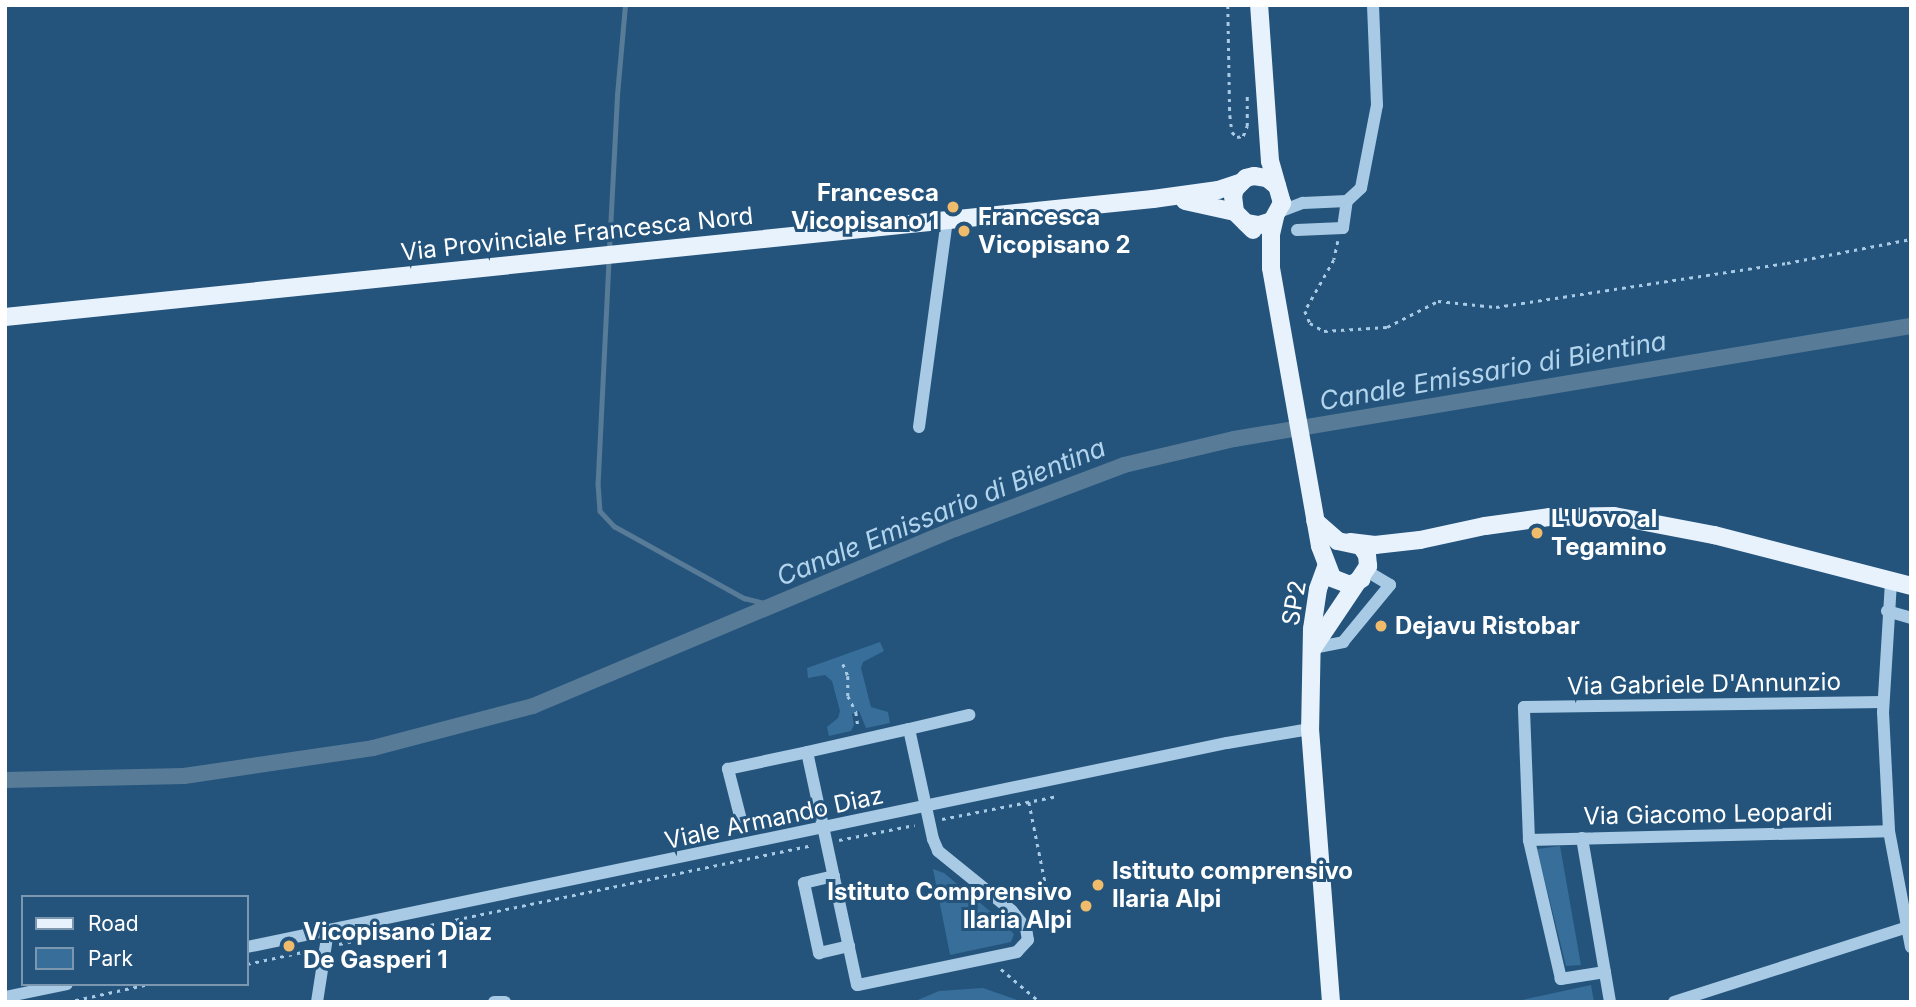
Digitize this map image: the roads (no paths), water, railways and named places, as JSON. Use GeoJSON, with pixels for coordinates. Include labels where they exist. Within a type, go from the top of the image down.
{"type":"FeatureCollection","features":[{"type":"Feature","properties":{"kind":"main road","name":"SP2"},"geometry":{"type":"LineString","coordinates":[[1259,5],[1270,161],[1282,203],[1271,235],[1271,268]]}},
{"type":"Feature","properties":{"kind":"main road","name":"SP2"},"geometry":{"type":"LineString","coordinates":[[1268,131],[1263,155],[1233,196],[1240,217],[1261,242],[1271,268],[1314,514],[1326,564],[1316,601],[1310,729],[1331,1002]]}},
{"type":"Feature","properties":{"kind":"main road"},"geometry":{"type":"LineString","coordinates":[[1153,199],[1218,190],[1245,180],[1267,178],[1278,188]]}},
{"type":"Feature","properties":{"kind":"main road"},"geometry":{"type":"LineString","coordinates":[[1153,199],[1192,201],[1259,225],[1277,215]]}},
{"type":"Feature","properties":{"kind":"main road","name":"Via Provinciale Francesca Nord"},"geometry":{"type":"LineString","coordinates":[[5,317],[1153,199]]}},
{"type":"Feature","properties":{"kind":"main road"},"geometry":{"type":"LineString","coordinates":[[1314,514],[1328,535],[1360,546],[1367,555],[1365,575]]}},
{"type":"Feature","properties":{"kind":"main road"},"geometry":{"type":"LineString","coordinates":[[1420,540],[1395,551],[1365,575],[1344,584],[1332,578],[1326,564],[1332,549],[1347,542],[1375,544],[1420,540],[1510,521],[1565,516],[1614,516],[1714,535],[1911,586]]}},
{"type":"Feature","properties":{"kind":"main road","name":"SP2"},"geometry":{"type":"LineString","coordinates":[[1312,648],[1365,575]]}},
{"type":"Feature","properties":{"kind":"street"},"geometry":{"type":"LineString","coordinates":[[1277,215],[1294,205],[1348,201],[1364,181],[1377,105],[1373,5]]}},
{"type":"Feature","properties":{"kind":"street"},"geometry":{"type":"LineString","coordinates":[[1278,188],[1320,202]]}},
{"type":"Feature","properties":{"kind":"street"},"geometry":{"type":"LineString","coordinates":[[1297,230],[1340,230],[1346,226],[1348,201]]}},
{"type":"Feature","properties":{"kind":"street"},"geometry":{"type":"LineString","coordinates":[[919,427],[947,220]]}},
{"type":"Feature","properties":{"kind":"street"},"geometry":{"type":"LineString","coordinates":[[1312,648],[1343,642],[1390,585],[1365,575]]}},
{"type":"Feature","properties":{"kind":"street"},"geometry":{"type":"LineString","coordinates":[[1891,582],[1883,702],[1889,831],[1911,947]]}},
{"type":"Feature","properties":{"kind":"street"},"geometry":{"type":"LineString","coordinates":[[1888,611],[1911,618]]}},
{"type":"Feature","properties":{"kind":"street","name":"Via Gabriele D'Annunzio"},"geometry":{"type":"LineString","coordinates":[[1529,840],[1524,707],[1883,702]]}},
{"type":"Feature","properties":{"kind":"street"},"geometry":{"type":"LineString","coordinates":[[741,820],[729,769],[970,715]]}},
{"type":"Feature","properties":{"kind":"street"},"geometry":{"type":"LineString","coordinates":[[807,752],[857,985],[987,959],[1023,948],[1028,940],[1026,928],[1012,911],[938,851],[909,729]]}},
{"type":"Feature","properties":{"kind":"street","name":"Viale Armando Diaz"},"geometry":{"type":"LineString","coordinates":[[248,947],[825,836],[926,808],[1227,743],[1310,729]]}},
{"type":"Feature","properties":{"kind":"street","name":"Via Giacomo Leopardi"},"geometry":{"type":"LineString","coordinates":[[1529,840],[1889,831]]}},
{"type":"Feature","properties":{"kind":"street"},"geometry":{"type":"LineString","coordinates":[[1582,838],[1610,1002]]}},
{"type":"Feature","properties":{"kind":"street"},"geometry":{"type":"LineString","coordinates":[[1529,840],[1562,978],[1605,972]]}},
{"type":"Feature","properties":{"kind":"street"},"geometry":{"type":"LineString","coordinates":[[834,876],[803,883],[819,953],[849,946]]}},
{"type":"Feature","properties":{"kind":"street"},"geometry":{"type":"LineString","coordinates":[[1674,1002],[1907,927]]}},
{"type":"Feature","properties":{"kind":"street"},"geometry":{"type":"LineString","coordinates":[[317,1002],[328,946],[328,931]]}},
{"type":"Feature","properties":{"kind":"street"},"geometry":{"type":"LineString","coordinates":[[5,997],[57,986]]}},
{"type":"Feature","properties":{"kind":"waterway"},"geometry":{"type":"LineString","coordinates":[[609,249],[625,5]]}},
{"type":"Feature","properties":{"kind":"waterway"},"geometry":{"type":"LineString","coordinates":[[609,261],[598,483],[600,511],[614,526],[744,598],[777,606]]}},
{"type":"Feature","properties":{"kind":"waterway","name":"Canale Emissario di Bientina"},"geometry":{"type":"LineString","coordinates":[[5,780],[184,776],[373,748],[533,706],[955,529],[1124,465],[1234,439],[1911,326]]}},
{"type":"Feature","properties":{"kind":"place","name":"Francesca Vicopisano 1"},"geometry":{"type":"Point","coordinates":[953,207]}},
{"type":"Feature","properties":{"kind":"place","name":"Francesca Vicopisano 2"},"geometry":{"type":"Point","coordinates":[964,231]}},
{"type":"Feature","properties":{"kind":"place","name":"L'Uovo al Tegamino"},"geometry":{"type":"Point","coordinates":[1537,533]}},
{"type":"Feature","properties":{"kind":"place","name":"Dejavu Ristobar"},"geometry":{"type":"Point","coordinates":[1381,626]}},
{"type":"Feature","properties":{"kind":"place","name":"Istituto comprensivo Ilaria Alpi"},"geometry":{"type":"Point","coordinates":[1098,885]}},
{"type":"Feature","properties":{"kind":"place","name":"Istituto Comprensivo Ilaria Alpi"},"geometry":{"type":"Point","coordinates":[1086,906]}},
{"type":"Feature","properties":{"kind":"place","name":"Vicopisano Diaz De Gasperi 1"},"geometry":{"type":"Point","coordinates":[289,946]}}]}
